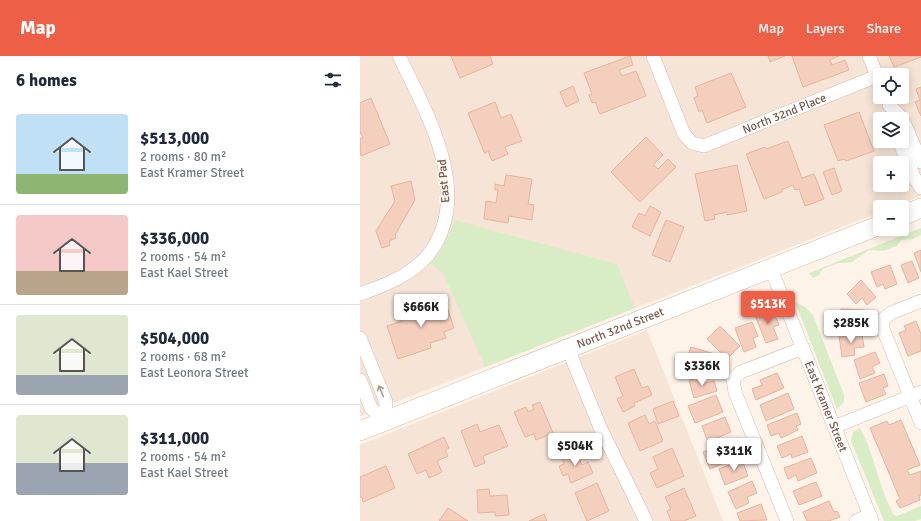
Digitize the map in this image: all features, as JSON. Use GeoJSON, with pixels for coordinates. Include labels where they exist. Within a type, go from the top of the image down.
{"type":"FeatureCollection","features":[{"type":"Feature","properties":{"kind":"street","name":"East Pad"},"geometry":{"type":"LineString","coordinates":[[360,294],[378,288],[407,273],[428,256],[444,228],[448,197],[444,159],[426,111],[399,56]]}},
{"type":"Feature","properties":{"kind":"street","name":"North 32nd Place"},"geometry":{"type":"LineString","coordinates":[[653,56],[684,134],[692,143],[704,146],[873,82]]}},
{"type":"Feature","properties":{"kind":"street"},"geometry":{"type":"LineString","coordinates":[[869,56],[874,68]]}},
{"type":"Feature","properties":{"kind":"street"},"geometry":{"type":"LineString","coordinates":[[890,104],[902,118],[921,162]]}},
{"type":"Feature","properties":{"kind":"street"},"geometry":{"type":"LineString","coordinates":[[902,148],[914,177],[921,188]]}},
{"type":"Feature","properties":{"kind":"street"},"geometry":{"type":"LineString","coordinates":[[909,213],[921,208]]}},
{"type":"Feature","properties":{"kind":"street","name":"North 32nd Street"},"geometry":{"type":"LineString","coordinates":[[360,431],[873,228]]}},
{"type":"Feature","properties":{"kind":"street","name":"East Kramer Street"},"geometry":{"type":"LineString","coordinates":[[771,269],[871,518]]}},
{"type":"Feature","properties":{"kind":"street"},"geometry":{"type":"LineString","coordinates":[[921,301],[891,313],[883,319],[883,329],[916,394],[921,423]]}},
{"type":"Feature","properties":{"kind":"street"},"geometry":{"type":"LineString","coordinates":[[360,338],[386,402],[385,421]]}},
{"type":"Feature","properties":{"kind":"street"},"geometry":{"type":"LineString","coordinates":[[787,521],[735,392],[733,379],[741,372],[803,348]]}},
{"type":"Feature","properties":{"kind":"street"},"geometry":{"type":"LineString","coordinates":[[568,349],[600,427],[646,521]]}},
{"type":"Feature","properties":{"kind":"street"},"geometry":{"type":"LineString","coordinates":[[360,380],[371,408],[385,421]]}},
{"type":"Feature","properties":{"kind":"street"},"geometry":{"type":"LineString","coordinates":[[834,427],[916,394]]}},
{"type":"Feature","properties":{"kind":"street"},"geometry":{"type":"LineString","coordinates":[[856,521],[871,518]]}},
{"type":"Feature","properties":{"kind":"shaded area"},"geometry":{"type":"Polygon","coordinates":[[[360,56],[921,56],[921,196],[909,201],[873,200],[873,215],[360,416],[360,56]]]}},
{"type":"Feature","properties":{"kind":"shaded area"},"geometry":{"type":"Polygon","coordinates":[[[647,330],[723,521],[360,521],[360,445],[647,330]]]}},
{"type":"Feature","properties":{"kind":"green space"},"geometry":{"type":"Polygon","coordinates":[[[455,220],[617,264],[635,308],[485,367],[443,273],[431,264],[442,249],[455,220]]]}},
{"type":"Feature","properties":{"kind":"green space"},"geometry":{"type":"Polygon","coordinates":[[[921,228],[921,235],[913,239],[901,240],[897,246],[883,251],[869,250],[852,262],[839,263],[823,269],[818,276],[813,278],[809,273],[901,236],[909,236],[909,233],[921,228]]]}},
{"type":"Feature","properties":{"kind":"green space"},"geometry":{"type":"Polygon","coordinates":[[[795,302],[805,307],[813,315],[844,395],[844,402],[837,409],[795,302]]]}},
{"type":"Feature","properties":{"kind":"green space"},"geometry":{"type":"Polygon","coordinates":[[[860,428],[865,438],[884,493],[894,515],[897,516],[921,506],[921,519],[915,521],[884,521],[851,441],[853,432],[860,428]]]}},
{"type":"Feature","properties":{"kind":"building"},"geometry":{"type":"Polygon","coordinates":[[[451,56],[490,56],[493,64],[460,78],[451,56]]]}},
{"type":"Feature","properties":{"kind":"building"},"geometry":{"type":"Polygon","coordinates":[[[630,56],[633,65],[619,70],[622,76],[636,71],[646,96],[600,114],[595,102],[592,103],[589,95],[592,94],[584,73],[630,56]]]}},
{"type":"Feature","properties":{"kind":"building"},"geometry":{"type":"Polygon","coordinates":[[[768,56],[785,56],[770,62],[768,56]]]}},
{"type":"Feature","properties":{"kind":"building"},"geometry":{"type":"Polygon","coordinates":[[[792,56],[839,56],[830,60],[832,65],[845,60],[849,70],[803,87],[792,56]]]}},
{"type":"Feature","properties":{"kind":"building"},"geometry":{"type":"Polygon","coordinates":[[[889,56],[921,56],[921,57],[894,67],[889,56]]]}},
{"type":"Feature","properties":{"kind":"building"},"geometry":{"type":"Polygon","coordinates":[[[731,73],[746,107],[707,123],[702,110],[699,112],[694,98],[698,96],[695,87],[731,73]]]}},
{"type":"Feature","properties":{"kind":"building"},"geometry":{"type":"Polygon","coordinates":[[[573,86],[579,101],[566,107],[560,92],[573,86]]]}},
{"type":"Feature","properties":{"kind":"building"},"geometry":{"type":"Polygon","coordinates":[[[921,87],[921,116],[915,102],[920,100],[916,89],[921,87]]]}},
{"type":"Feature","properties":{"kind":"building"},"geometry":{"type":"Polygon","coordinates":[[[371,98],[390,144],[361,156],[360,139],[363,138],[360,132],[360,103],[371,98]]]}},
{"type":"Feature","properties":{"kind":"building"},"geometry":{"type":"Polygon","coordinates":[[[495,102],[501,118],[511,114],[522,141],[505,147],[508,154],[492,161],[488,151],[485,154],[468,113],[495,102]]]}},
{"type":"Feature","properties":{"kind":"building"},"geometry":{"type":"Polygon","coordinates":[[[859,112],[874,151],[846,161],[845,159],[838,161],[824,125],[859,112]]]}},
{"type":"Feature","properties":{"kind":"building"},"geometry":{"type":"Polygon","coordinates":[[[646,137],[663,155],[653,165],[658,169],[668,159],[676,167],[640,202],[611,172],[646,137]]]}},
{"type":"Feature","properties":{"kind":"building"},"geometry":{"type":"Polygon","coordinates":[[[788,141],[802,178],[814,174],[824,199],[805,206],[799,189],[795,190],[793,185],[781,190],[782,192],[764,199],[746,154],[788,141]]]}},
{"type":"Feature","properties":{"kind":"building"},"geometry":{"type":"Polygon","coordinates":[[[737,165],[747,211],[727,215],[727,212],[714,215],[715,219],[705,221],[695,174],[737,165]]]}},
{"type":"Feature","properties":{"kind":"building"},"geometry":{"type":"Polygon","coordinates":[[[834,168],[842,191],[832,195],[823,172],[834,168]]]}},
{"type":"Feature","properties":{"kind":"building"},"geometry":{"type":"Polygon","coordinates":[[[506,175],[532,179],[528,204],[534,205],[532,220],[509,216],[508,223],[484,219],[486,201],[496,203],[498,190],[495,190],[495,184],[504,186],[506,175]]]}},
{"type":"Feature","properties":{"kind":"building"},"geometry":{"type":"Polygon","coordinates":[[[411,181],[415,200],[395,235],[396,238],[389,241],[390,245],[382,248],[376,231],[395,201],[391,186],[411,181]]]}},
{"type":"Feature","properties":{"kind":"building"},"geometry":{"type":"Polygon","coordinates":[[[650,206],[661,212],[650,236],[632,227],[639,213],[645,216],[650,206]]]}},
{"type":"Feature","properties":{"kind":"building"},"geometry":{"type":"Polygon","coordinates":[[[666,220],[684,227],[670,262],[652,255],[666,220]]]}},
{"type":"Feature","properties":{"kind":"building"},"geometry":{"type":"Polygon","coordinates":[[[921,250],[921,272],[914,253],[921,250]]]}},
{"type":"Feature","properties":{"kind":"building"},"geometry":{"type":"Polygon","coordinates":[[[912,261],[919,278],[908,283],[901,265],[912,261]]]}},
{"type":"Feature","properties":{"kind":"building"},"geometry":{"type":"Polygon","coordinates":[[[890,265],[897,284],[885,289],[883,284],[877,287],[871,272],[890,265]]]}},
{"type":"Feature","properties":{"kind":"building"},"geometry":{"type":"Polygon","coordinates":[[[861,280],[876,297],[867,305],[862,298],[856,304],[847,294],[861,280]]]}},
{"type":"Feature","properties":{"kind":"building"},"geometry":{"type":"Polygon","coordinates":[[[443,295],[454,328],[444,332],[446,338],[430,343],[431,348],[398,359],[387,326],[402,321],[400,315],[420,309],[418,303],[443,295]]]}},
{"type":"Feature","properties":{"kind":"building"},"geometry":{"type":"Polygon","coordinates":[[[772,309],[779,325],[773,327],[778,339],[766,343],[755,315],[772,309]]]}},
{"type":"Feature","properties":{"kind":"building"},"geometry":{"type":"Polygon","coordinates":[[[841,309],[865,310],[864,329],[840,328],[841,309]]]}},
{"type":"Feature","properties":{"kind":"building"},"geometry":{"type":"Polygon","coordinates":[[[916,321],[921,334],[921,351],[908,356],[899,333],[906,330],[904,326],[916,321]]]}},
{"type":"Feature","properties":{"kind":"building"},"geometry":{"type":"Polygon","coordinates":[[[752,322],[758,336],[753,338],[756,347],[744,352],[735,328],[752,322]]]}},
{"type":"Feature","properties":{"kind":"building"},"geometry":{"type":"Polygon","coordinates":[[[720,326],[740,346],[727,359],[707,339],[720,326]]]}},
{"type":"Feature","properties":{"kind":"building"},"geometry":{"type":"Polygon","coordinates":[[[862,334],[864,347],[854,348],[855,355],[842,357],[839,336],[862,334]]]}},
{"type":"Feature","properties":{"kind":"building"},"geometry":{"type":"Polygon","coordinates":[[[691,347],[718,355],[713,373],[685,364],[691,347]]]}},
{"type":"Feature","properties":{"kind":"building"},"geometry":{"type":"Polygon","coordinates":[[[875,352],[880,363],[872,367],[875,373],[860,379],[854,360],[875,352]]]}},
{"type":"Feature","properties":{"kind":"building"},"geometry":{"type":"Polygon","coordinates":[[[634,369],[642,388],[648,386],[652,395],[634,403],[635,406],[623,412],[617,399],[623,396],[615,377],[634,369]]]}},
{"type":"Feature","properties":{"kind":"building"},"geometry":{"type":"Polygon","coordinates":[[[777,373],[784,388],[756,400],[752,389],[762,385],[760,380],[777,373]]]}},
{"type":"Feature","properties":{"kind":"building"},"geometry":{"type":"Polygon","coordinates":[[[884,374],[888,386],[883,388],[886,394],[866,402],[859,383],[884,374]]]}},
{"type":"Feature","properties":{"kind":"building"},"geometry":{"type":"Polygon","coordinates":[[[703,376],[705,383],[714,381],[717,391],[694,398],[689,380],[703,376]]]}},
{"type":"Feature","properties":{"kind":"building"},"geometry":{"type":"Polygon","coordinates":[[[788,393],[794,409],[766,421],[760,405],[788,393]]]}},
{"type":"Feature","properties":{"kind":"building"},"geometry":{"type":"Polygon","coordinates":[[[716,395],[723,412],[695,423],[688,406],[716,395]]]}},
{"type":"Feature","properties":{"kind":"building"},"geometry":{"type":"Polygon","coordinates":[[[673,401],[679,416],[658,424],[653,409],[673,401]]]}},
{"type":"Feature","properties":{"kind":"building"},"geometry":{"type":"Polygon","coordinates":[[[540,402],[553,433],[536,440],[534,434],[525,437],[514,412],[526,407],[528,412],[534,409],[532,405],[540,402]]]}},
{"type":"Feature","properties":{"kind":"building"},"geometry":{"type":"Polygon","coordinates":[[[797,413],[801,424],[796,426],[798,430],[781,438],[779,433],[771,436],[767,425],[797,413]]]}},
{"type":"Feature","properties":{"kind":"building"},"geometry":{"type":"Polygon","coordinates":[[[645,415],[649,424],[655,421],[663,441],[640,451],[628,423],[645,415]]]}},
{"type":"Feature","properties":{"kind":"building"},"geometry":{"type":"Polygon","coordinates":[[[725,417],[731,432],[708,442],[702,426],[725,417]]]}},
{"type":"Feature","properties":{"kind":"building"},"geometry":{"type":"Polygon","coordinates":[[[901,420],[920,465],[907,470],[910,475],[921,471],[921,495],[919,496],[920,500],[900,508],[896,501],[900,499],[870,428],[887,421],[889,425],[901,420]]]}},
{"type":"Feature","properties":{"kind":"building"},"geometry":{"type":"Polygon","coordinates":[[[477,424],[480,432],[499,425],[508,446],[483,456],[485,463],[475,467],[461,431],[477,424]]]}},
{"type":"Feature","properties":{"kind":"building"},"geometry":{"type":"Polygon","coordinates":[[[802,436],[808,452],[792,458],[791,454],[782,458],[777,446],[802,436]]]}},
{"type":"Feature","properties":{"kind":"building"},"geometry":{"type":"Polygon","coordinates":[[[444,437],[449,448],[445,450],[448,456],[437,461],[442,472],[429,478],[426,470],[417,474],[408,454],[444,437]]]}},
{"type":"Feature","properties":{"kind":"building"},"geometry":{"type":"Polygon","coordinates":[[[733,439],[741,456],[710,469],[703,452],[733,439]]]}},
{"type":"Feature","properties":{"kind":"building"},"geometry":{"type":"Polygon","coordinates":[[[672,448],[684,476],[657,488],[650,473],[658,469],[653,457],[672,448]]]}},
{"type":"Feature","properties":{"kind":"building"},"geometry":{"type":"Polygon","coordinates":[[[576,450],[582,465],[588,462],[593,473],[571,483],[568,474],[563,476],[559,466],[564,464],[561,456],[576,450]]]}},
{"type":"Feature","properties":{"kind":"building"},"geometry":{"type":"Polygon","coordinates":[[[811,458],[817,473],[798,481],[796,475],[788,479],[784,468],[811,458]]]}},
{"type":"Feature","properties":{"kind":"building"},"geometry":{"type":"Polygon","coordinates":[[[742,460],[748,476],[725,485],[719,469],[742,460]]]}},
{"type":"Feature","properties":{"kind":"building"},"geometry":{"type":"Polygon","coordinates":[[[386,466],[395,488],[363,502],[362,497],[360,498],[360,477],[386,466]]]}},
{"type":"Feature","properties":{"kind":"building"},"geometry":{"type":"Polygon","coordinates":[[[752,481],[757,493],[747,497],[749,503],[736,509],[728,492],[752,481]]]}},
{"type":"Feature","properties":{"kind":"building"},"geometry":{"type":"Polygon","coordinates":[[[816,482],[822,496],[799,505],[793,491],[816,482]]]}},
{"type":"Feature","properties":{"kind":"building"},"geometry":{"type":"Polygon","coordinates":[[[597,483],[609,511],[587,521],[575,493],[597,483]]]}},
{"type":"Feature","properties":{"kind":"building"},"geometry":{"type":"Polygon","coordinates":[[[684,488],[696,516],[684,521],[671,521],[667,511],[671,509],[665,497],[684,488]]]}},
{"type":"Feature","properties":{"kind":"building"},"geometry":{"type":"Polygon","coordinates":[[[489,489],[490,496],[507,495],[509,515],[495,516],[495,512],[478,513],[477,490],[489,489]]]}},
{"type":"Feature","properties":{"kind":"building"},"geometry":{"type":"Polygon","coordinates":[[[829,501],[834,512],[837,511],[840,517],[829,521],[807,521],[803,512],[829,501]]]}},
{"type":"Feature","properties":{"kind":"building"},"geometry":{"type":"Polygon","coordinates":[[[761,504],[767,520],[740,521],[737,513],[761,504]]]}},
{"type":"Feature","properties":{"kind":"building"},"geometry":{"type":"Polygon","coordinates":[[[448,508],[468,521],[439,521],[448,508]]]}},
{"type":"Feature","properties":{"kind":"building"},"geometry":{"type":"Polygon","coordinates":[[[544,514],[547,521],[529,521],[544,514]]]}}]}
